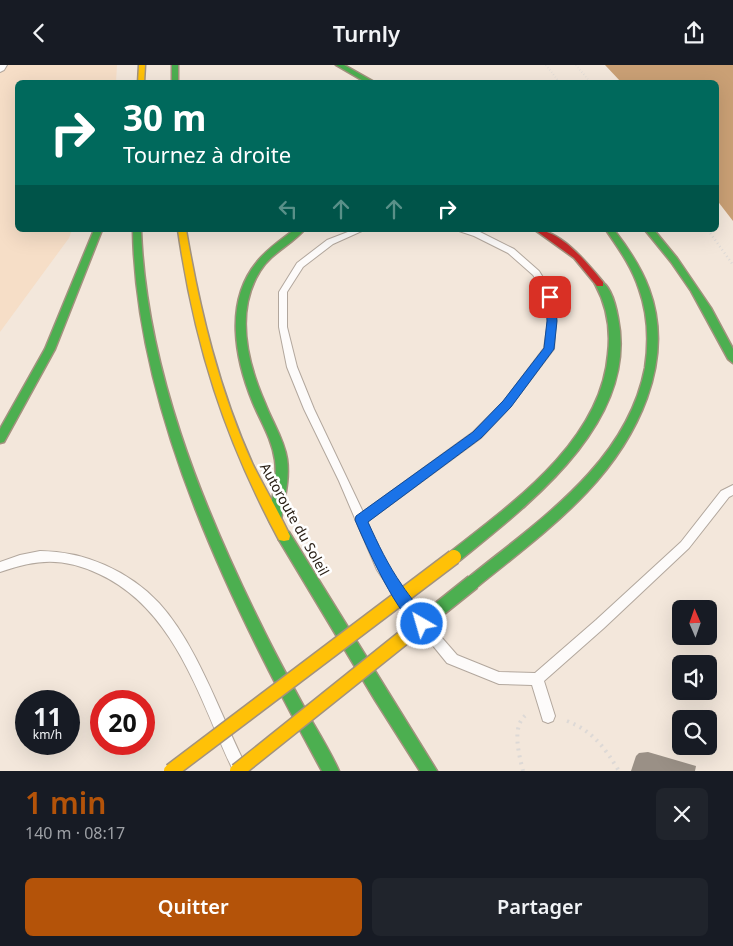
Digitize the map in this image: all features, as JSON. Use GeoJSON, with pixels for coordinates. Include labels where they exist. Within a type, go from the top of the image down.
{"type":"FeatureCollection","features":[{"type":"Feature","properties":{"kind":"highway"},"geometry":{"type":"LineString","coordinates":[[141,80],[142,65]]}},
{"type":"Feature","properties":{"kind":"highway"},"geometry":{"type":"LineString","coordinates":[[175,65],[175,80]]}},
{"type":"Feature","properties":{"kind":"highway"},"geometry":{"type":"LineString","coordinates":[[340,65],[368,80]]}},
{"type":"Feature","properties":{"kind":"highway"},"geometry":{"type":"LineString","coordinates":[[0,439],[50,349],[97,232]]}},
{"type":"Feature","properties":{"kind":"highway"},"geometry":{"type":"LineString","coordinates":[[137,232],[138,268],[145,315],[172,430],[198,498],[245,604],[288,695],[331,771]]}},
{"type":"Feature","properties":{"kind":"highway","name":"Autoroute du Soleil"},"geometry":{"type":"LineString","coordinates":[[182,232],[187,272],[208,358],[232,425],[275,520],[400,729],[429,771]]}},
{"type":"Feature","properties":{"kind":"highway"},"geometry":{"type":"LineString","coordinates":[[275,520],[281,459],[254,390],[243,337],[242,309],[244,297],[254,272],[274,249],[297,232]]}},
{"type":"Feature","properties":{"kind":"highway"},"geometry":{"type":"LineString","coordinates":[[171,771],[454,557],[533,490],[561,460],[595,416],[603,400],[617,356],[616,327],[607,296],[601,284],[585,263],[562,243],[543,232]]}},
{"type":"Feature","properties":{"kind":"highway"},"geometry":{"type":"LineString","coordinates":[[237,771],[473,582],[580,492],[602,467],[622,438],[640,404],[652,358],[652,321],[634,268],[611,232]]}},
{"type":"Feature","properties":{"kind":"highway"},"geometry":{"type":"LineString","coordinates":[[651,232],[682,267],[704,300],[733,359]]}},
{"type":"Feature","properties":{"kind":"lane"},"geometry":{"type":"LineString","coordinates":[[355,232],[330,241],[300,265],[284,292],[283,327],[292,367],[381,566],[409,608],[452,659],[499,678],[537,679],[600,625],[685,545],[725,494],[733,489]]}},
{"type":"Feature","properties":{"kind":"lane"},"geometry":{"type":"LineString","coordinates":[[361,520],[477,435],[507,404],[549,349],[552,321],[550,297],[536,273],[511,251],[477,234],[468,232]]}},
{"type":"Feature","properties":{"kind":"lane"},"geometry":{"type":"LineString","coordinates":[[0,567],[39,556],[66,558],[99,568],[139,593],[164,619],[186,655],[241,771]]}},
{"type":"Feature","properties":{"kind":"lane"},"geometry":{"type":"LineString","coordinates":[[537,679],[548,716]]}},
{"type":"Feature","properties":{"kind":"path"},"geometry":{"type":"LineString","coordinates":[[546,65],[558,80]]}},
{"type":"Feature","properties":{"kind":"path"},"geometry":{"type":"LineString","coordinates":[[576,65],[588,80]]}},
{"type":"Feature","properties":{"kind":"path"},"geometry":{"type":"LineString","coordinates":[[709,232],[733,265]]}},
{"type":"Feature","properties":{"kind":"path"},"geometry":{"type":"LineString","coordinates":[[523,771],[519,747],[519,720],[526,713],[548,716],[572,723],[597,737],[619,771]]}},
{"type":"Feature","properties":{"kind":"shaded area"},"geometry":{"type":"Polygon","coordinates":[[[0,65],[117,65],[116,80],[15,80],[15,232],[71,232],[69,238],[0,332],[0,65]]]}},
{"type":"Feature","properties":{"kind":"shaded area"},"geometry":{"type":"Polygon","coordinates":[[[605,65],[733,65],[733,221],[719,203],[719,80],[619,80],[605,65]]]}},
{"type":"Feature","properties":{"kind":"building"},"geometry":{"type":"Polygon","coordinates":[[[648,752],[696,766],[695,771],[631,771],[636,756],[639,753],[648,752]]]}},
{"type":"Feature","properties":{"kind":"traffic: fast"},"geometry":{"type":"LineString","coordinates":[[175,65],[175,80]]}},
{"type":"Feature","properties":{"kind":"traffic: fast"},"geometry":{"type":"LineString","coordinates":[[339,65],[367,80]]}},
{"type":"Feature","properties":{"kind":"traffic: fast"},"geometry":{"type":"LineString","coordinates":[[0,439],[50,349],[97,232]]}},
{"type":"Feature","properties":{"kind":"traffic: fast"},"geometry":{"type":"LineString","coordinates":[[137,232],[141,287],[151,343],[175,432],[192,482],[211,532],[256,629],[331,771]]}},
{"type":"Feature","properties":{"kind":"traffic: fast"},"geometry":{"type":"LineString","coordinates":[[275,520],[281,482],[280,452],[259,403],[248,371],[241,336],[242,302],[247,286],[259,265],[297,232]]}},
{"type":"Feature","properties":{"kind":"traffic: fast"},"geometry":{"type":"LineString","coordinates":[[473,582],[568,503],[596,474],[622,439],[642,399],[652,355],[653,333],[648,300],[635,268],[611,232]]}},
{"type":"Feature","properties":{"kind":"traffic: fast"},"geometry":{"type":"LineString","coordinates":[[651,232],[696,291],[733,359]]}},
{"type":"Feature","properties":{"kind":"traffic: fast"},"geometry":{"type":"LineString","coordinates":[[454,557],[507,514],[561,463],[583,434],[601,404],[612,372],[615,338],[611,310],[600,284]]}},
{"type":"Feature","properties":{"kind":"traffic: fast"},"geometry":{"type":"LineString","coordinates":[[284,536],[380,695],[429,771]]}},
{"type":"Feature","properties":{"kind":"traffic: fast"},"geometry":{"type":"LineString","coordinates":[[423,622],[473,582]]}},
{"type":"Feature","properties":{"kind":"traffic: slow"},"geometry":{"type":"LineString","coordinates":[[141,80],[142,65]]}},
{"type":"Feature","properties":{"kind":"traffic: slow"},"geometry":{"type":"LineString","coordinates":[[182,232],[197,310],[218,388],[247,464],[284,536]]}},
{"type":"Feature","properties":{"kind":"traffic: slow"},"geometry":{"type":"LineString","coordinates":[[171,771],[454,557]]}},
{"type":"Feature","properties":{"kind":"traffic: slow"},"geometry":{"type":"LineString","coordinates":[[237,771],[423,622]]}},
{"type":"Feature","properties":{"kind":"traffic: jam"},"geometry":{"type":"LineString","coordinates":[[542,232],[577,256],[600,284]]}},
{"type":"Feature","properties":{"kind":"route"},"geometry":{"type":"LineString","coordinates":[[422,624],[381,566],[361,520],[477,435],[507,404],[529,378],[549,349],[552,321],[550,297]]}}]}
